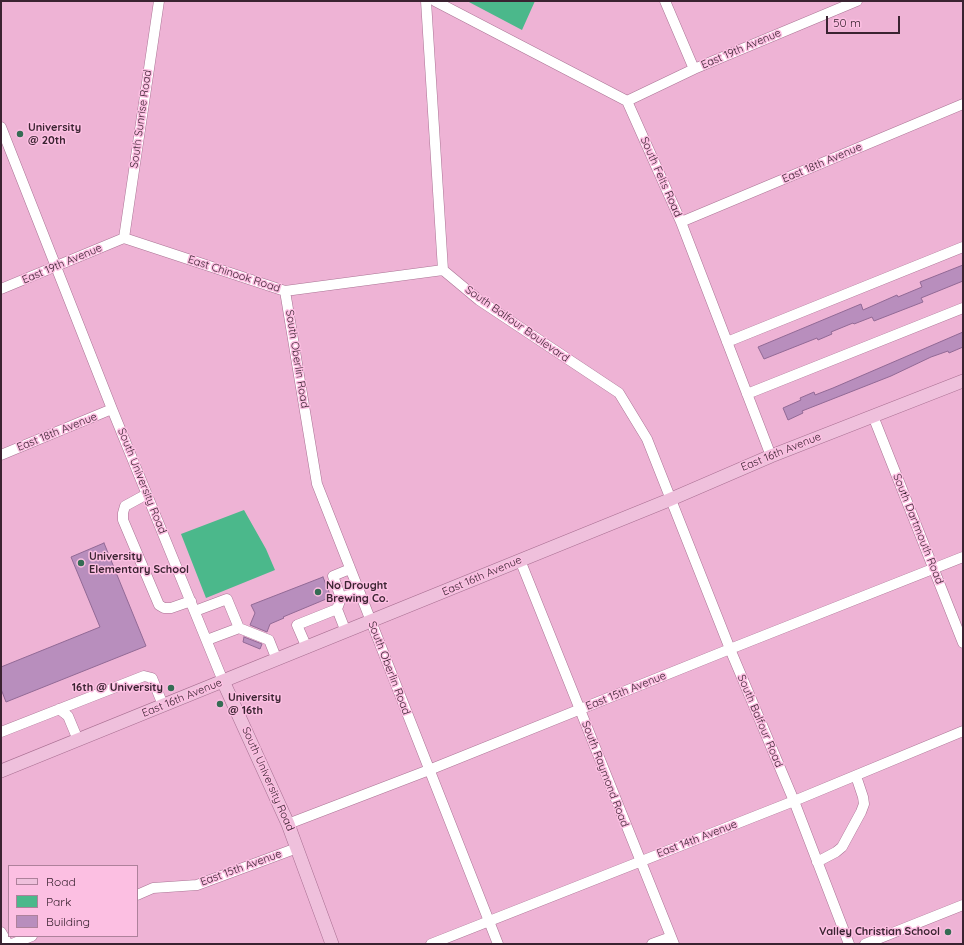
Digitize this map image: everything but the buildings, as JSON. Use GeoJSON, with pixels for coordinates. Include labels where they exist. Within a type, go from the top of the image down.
{"type":"FeatureCollection","features":[{"type":"Feature","properties":{"kind":"main road","name":"East 16th Avenue"},"geometry":{"type":"LineString","coordinates":[[1,771],[670,500],[771,456],[963,381]]}},
{"type":"Feature","properties":{"kind":"main road","name":"South University Road"},"geometry":{"type":"LineString","coordinates":[[223,681],[288,824],[332,944]]}},
{"type":"Feature","properties":{"kind":"street","name":"South Sunrise Road"},"geometry":{"type":"LineString","coordinates":[[124,238],[159,1]]}},
{"type":"Feature","properties":{"kind":"street"},"geometry":{"type":"LineString","coordinates":[[426,1],[443,270]]}},
{"type":"Feature","properties":{"kind":"street"},"geometry":{"type":"LineString","coordinates":[[435,1],[627,101]]}},
{"type":"Feature","properties":{"kind":"street"},"geometry":{"type":"LineString","coordinates":[[665,1],[694,69]]}},
{"type":"Feature","properties":{"kind":"street","name":"East 19th Avenue"},"geometry":{"type":"LineString","coordinates":[[627,101],[694,69],[857,1]]}},
{"type":"Feature","properties":{"kind":"street","name":"South Felts Road"},"geometry":{"type":"LineString","coordinates":[[627,101],[681,222],[771,456]]}},
{"type":"Feature","properties":{"kind":"street","name":"East 18th Avenue"},"geometry":{"type":"LineString","coordinates":[[681,222],[963,104]]}},
{"type":"Feature","properties":{"kind":"street","name":"South University Road"},"geometry":{"type":"LineString","coordinates":[[1,129],[57,267],[112,409],[223,681]]}},
{"type":"Feature","properties":{"kind":"street","name":"East 19th Avenue"},"geometry":{"type":"LineString","coordinates":[[1,289],[124,238]]}},
{"type":"Feature","properties":{"kind":"street","name":"East Chinook Road"},"geometry":{"type":"LineString","coordinates":[[124,238],[286,291],[443,270]]}},
{"type":"Feature","properties":{"kind":"street"},"geometry":{"type":"LineString","coordinates":[[727,342],[963,247]]}},
{"type":"Feature","properties":{"kind":"street","name":"South Balfour Boulevard"},"geometry":{"type":"LineString","coordinates":[[443,270],[479,300],[619,393],[647,439],[670,500]]}},
{"type":"Feature","properties":{"kind":"street","name":"South Oberlin Road"},"geometry":{"type":"LineString","coordinates":[[286,291],[317,484],[498,944]]}},
{"type":"Feature","properties":{"kind":"street"},"geometry":{"type":"LineString","coordinates":[[747,394],[963,308]]}},
{"type":"Feature","properties":{"kind":"street","name":"East 18th Avenue"},"geometry":{"type":"LineString","coordinates":[[1,455],[112,409]]}},
{"type":"Feature","properties":{"kind":"street","name":"South Dartmouth Road"},"geometry":{"type":"LineString","coordinates":[[873,416],[963,644]]}},
{"type":"Feature","properties":{"kind":"street"},"geometry":{"type":"LineString","coordinates":[[147,494],[125,506],[123,520],[159,605],[164,608],[171,608],[191,601]]}},
{"type":"Feature","properties":{"kind":"street","name":"South Balfour Road"},"geometry":{"type":"LineString","coordinates":[[670,500],[730,649],[794,801],[849,944]]}},
{"type":"Feature","properties":{"kind":"street","name":"East 15th Avenue"},"geometry":{"type":"LineString","coordinates":[[288,824],[429,770],[730,649],[963,558]]}},
{"type":"Feature","properties":{"kind":"street","name":"South Raymond Road"},"geometry":{"type":"LineString","coordinates":[[520,560],[672,941]]}},
{"type":"Feature","properties":{"kind":"street"},"geometry":{"type":"LineString","coordinates":[[346,632],[337,609],[341,598],[333,576],[350,569]]}},
{"type":"Feature","properties":{"kind":"street"},"geometry":{"type":"LineString","coordinates":[[341,598],[359,591]]}},
{"type":"Feature","properties":{"kind":"street"},"geometry":{"type":"LineString","coordinates":[[195,611],[227,599],[239,628]]}},
{"type":"Feature","properties":{"kind":"street"},"geometry":{"type":"LineString","coordinates":[[307,648],[298,625],[337,609]]}},
{"type":"Feature","properties":{"kind":"street"},"geometry":{"type":"LineString","coordinates":[[207,640],[239,628],[269,640],[277,660]]}},
{"type":"Feature","properties":{"kind":"street"},"geometry":{"type":"LineString","coordinates":[[1,732],[144,676],[152,678],[163,705]]}},
{"type":"Feature","properties":{"kind":"street"},"geometry":{"type":"LineString","coordinates":[[60,709],[68,716],[78,740]]}},
{"type":"Feature","properties":{"kind":"street","name":"East 14th Avenue"},"geometry":{"type":"LineString","coordinates":[[431,944],[794,801],[963,731]]}},
{"type":"Feature","properties":{"kind":"street"},"geometry":{"type":"LineString","coordinates":[[817,862],[842,847],[861,812],[864,804],[856,776]]}},
{"type":"Feature","properties":{"kind":"street","name":"East 15th Avenue"},"geometry":{"type":"LineString","coordinates":[[138,895],[153,888],[197,884],[297,848]]}},
{"type":"Feature","properties":{"kind":"street"},"geometry":{"type":"LineString","coordinates":[[865,944],[963,905]]}},
{"type":"Feature","properties":{"kind":"street"},"geometry":{"type":"LineString","coordinates":[[1,932],[8,944]]}},
{"type":"Feature","properties":{"kind":"street"},"geometry":{"type":"LineString","coordinates":[[12,944],[30,937]]}},
{"type":"Feature","properties":{"kind":"street"},"geometry":{"type":"LineString","coordinates":[[652,944],[672,941]]}},
{"type":"Feature","properties":{"kind":"green space"},"geometry":{"type":"Polygon","coordinates":[[[467,1],[535,1],[522,30],[467,1]]]}},
{"type":"Feature","properties":{"kind":"green space"},"geometry":{"type":"Polygon","coordinates":[[[244,510],[266,549],[275,570],[206,598],[181,534],[244,510]]]}},
{"type":"Feature","properties":{"kind":"place","name":"University @ 20th"},"geometry":{"type":"Point","coordinates":[20,134]}},
{"type":"Feature","properties":{"kind":"place","name":"University Elementary School"},"geometry":{"type":"Point","coordinates":[81,563]}},
{"type":"Feature","properties":{"kind":"place","name":"No Drought Brewing Co."},"geometry":{"type":"Point","coordinates":[318,592]}},
{"type":"Feature","properties":{"kind":"place","name":"16th @ University"},"geometry":{"type":"Point","coordinates":[171,688]}},
{"type":"Feature","properties":{"kind":"place","name":"University @ 16th"},"geometry":{"type":"Point","coordinates":[220,704]}},
{"type":"Feature","properties":{"kind":"place","name":"Valley Christian School"},"geometry":{"type":"Point","coordinates":[948,932]}}]}
